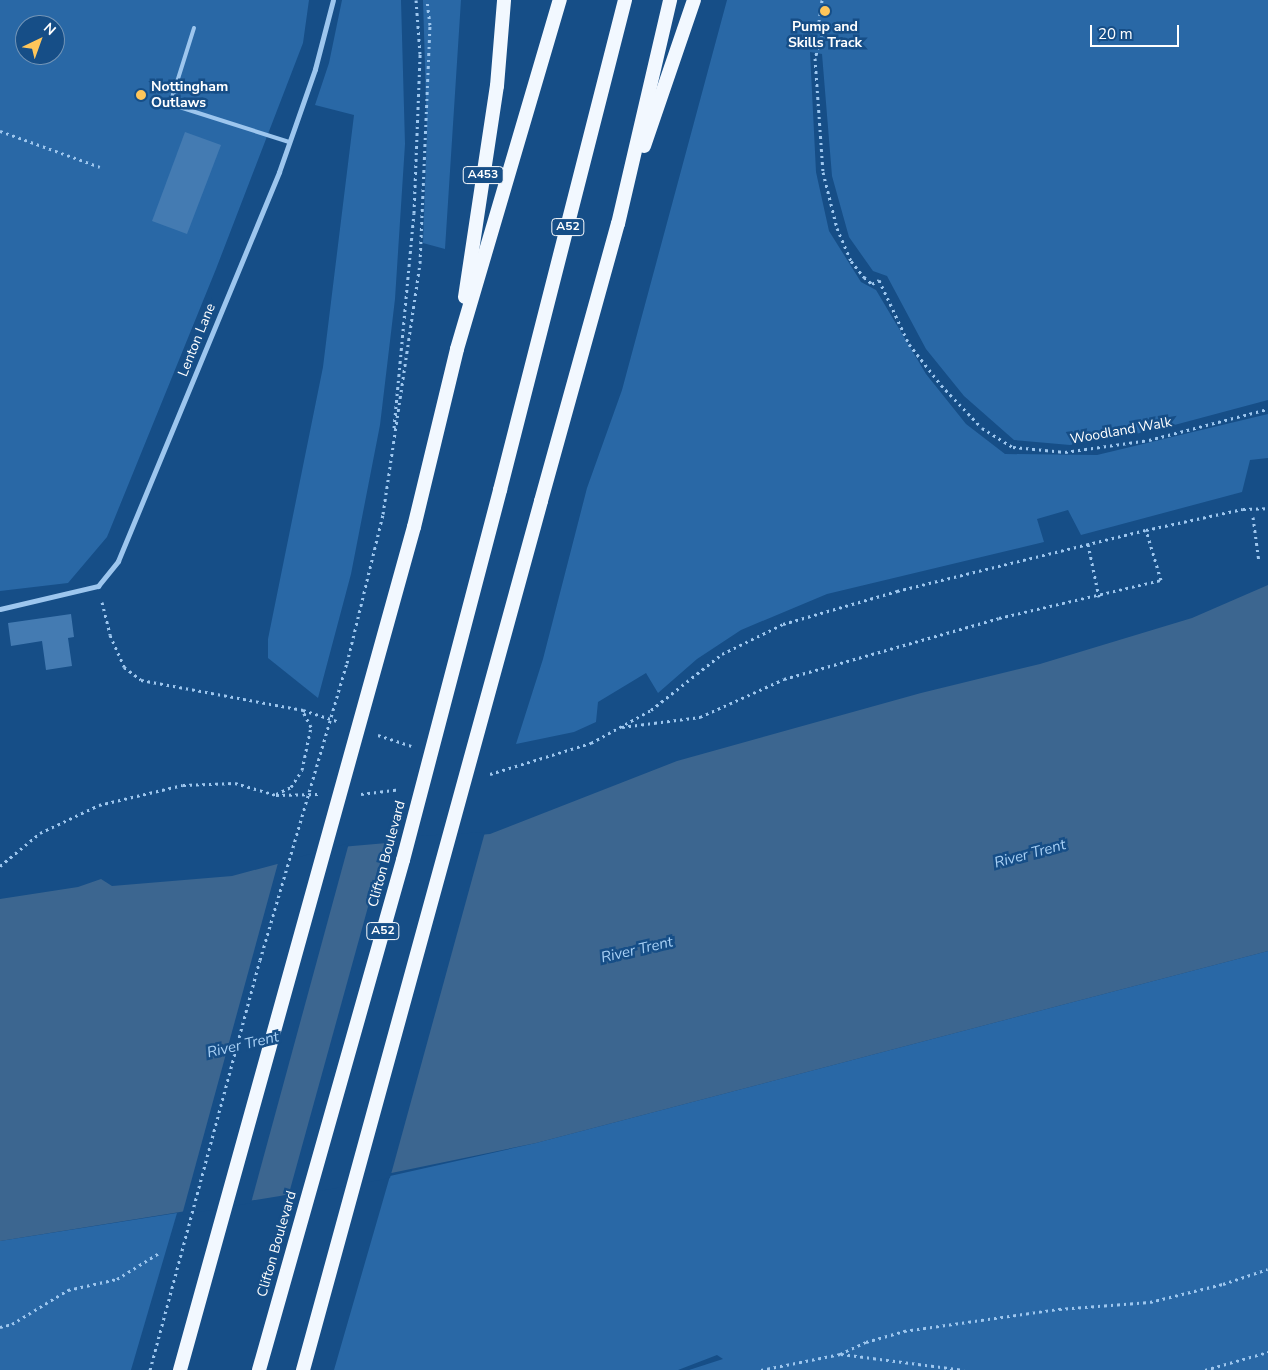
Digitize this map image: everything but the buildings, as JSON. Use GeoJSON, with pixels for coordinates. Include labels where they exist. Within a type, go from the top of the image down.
{"type":"FeatureCollection","features":[{"type":"Feature","properties":{"kind":"highway","name":"A453"},"geometry":{"type":"LineString","coordinates":[[457,349],[497,86],[504,0]]}},
{"type":"Feature","properties":{"kind":"highway"},"geometry":{"type":"LineString","coordinates":[[180,1370],[414,527],[457,349],[560,0]]}},
{"type":"Feature","properties":{"kind":"highway","name":"Clifton Boulevard"},"geometry":{"type":"LineString","coordinates":[[258,1370],[403,860],[625,0]]}},
{"type":"Feature","properties":{"kind":"highway","name":"A52"},"geometry":{"type":"LineString","coordinates":[[303,1370],[540,501],[618,224],[670,0]]}},
{"type":"Feature","properties":{"kind":"highway"},"geometry":{"type":"LineString","coordinates":[[618,224],[694,0]]}},
{"type":"Feature","properties":{"kind":"street","name":"Lenton Lane"},"geometry":{"type":"LineString","coordinates":[[98,586],[118,561],[289,142],[315,69],[333,0]]}},
{"type":"Feature","properties":{"kind":"street"},"geometry":{"type":"LineString","coordinates":[[0,609],[98,586]]}},
{"type":"Feature","properties":{"kind":"lane"},"geometry":{"type":"LineString","coordinates":[[194,28],[170,104],[289,142]]}},
{"type":"Feature","properties":{"kind":"path"},"geometry":{"type":"LineString","coordinates":[[393,446],[414,213],[420,54],[416,0]]}},
{"type":"Feature","properties":{"kind":"path"},"geometry":{"type":"LineString","coordinates":[[150,1370],[260,960],[347,663],[383,514],[420,263],[430,24],[427,0]]}},
{"type":"Feature","properties":{"kind":"path","name":"Woodland Walk"},"geometry":{"type":"LineString","coordinates":[[822,0],[819,22],[822,34],[815,58],[823,172],[837,228],[851,261],[872,284],[879,280],[909,344],[941,385],[982,428],[1013,447],[1066,452],[1149,440],[1268,409]]}},
{"type":"Feature","properties":{"kind":"path"},"geometry":{"type":"LineString","coordinates":[[0,131],[100,167]]}},
{"type":"Feature","properties":{"kind":"path"},"geometry":{"type":"LineString","coordinates":[[481,776],[500,772],[591,743],[651,710],[722,654],[783,624],[897,591],[1146,530],[1243,509],[1268,508]]}},
{"type":"Feature","properties":{"kind":"path"},"geometry":{"type":"LineString","coordinates":[[1253,517],[1259,562]]}},
{"type":"Feature","properties":{"kind":"path"},"geometry":{"type":"LineString","coordinates":[[619,728],[700,717],[784,679],[999,618],[1099,597],[1161,580],[1146,530]]}},
{"type":"Feature","properties":{"kind":"path"},"geometry":{"type":"LineString","coordinates":[[1088,544],[1099,597]]}},
{"type":"Feature","properties":{"kind":"path"},"geometry":{"type":"LineString","coordinates":[[98,586],[110,635],[124,667],[141,680],[303,710],[343,724]]}},
{"type":"Feature","properties":{"kind":"path"},"geometry":{"type":"LineString","coordinates":[[276,795],[291,787],[302,770],[311,727],[303,710]]}},
{"type":"Feature","properties":{"kind":"path"},"geometry":{"type":"LineString","coordinates":[[370,732],[414,747]]}},
{"type":"Feature","properties":{"kind":"path"},"geometry":{"type":"LineString","coordinates":[[490,770],[500,772]]}},
{"type":"Feature","properties":{"kind":"path"},"geometry":{"type":"LineString","coordinates":[[0,866],[40,833],[99,805],[183,785],[236,783],[276,795],[323,794]]}},
{"type":"Feature","properties":{"kind":"path"},"geometry":{"type":"LineString","coordinates":[[351,794],[407,788]]}},
{"type":"Feature","properties":{"kind":"path"},"geometry":{"type":"LineString","coordinates":[[0,1326],[12,1324],[68,1290],[118,1279],[159,1253]]}},
{"type":"Feature","properties":{"kind":"path"},"geometry":{"type":"LineString","coordinates":[[761,1370],[840,1354],[866,1342],[904,1331],[1059,1309],[1150,1302],[1223,1284],[1268,1269]]}},
{"type":"Feature","properties":{"kind":"path"},"geometry":{"type":"LineString","coordinates":[[1205,1370],[1268,1352]]}},
{"type":"Feature","properties":{"kind":"path"},"geometry":{"type":"LineString","coordinates":[[840,1354],[964,1370]]}},
{"type":"Feature","properties":{"kind":"shaded area"},"geometry":{"type":"Polygon","coordinates":[[[0,0],[309,0],[303,43],[216,269],[107,537],[68,583],[0,591],[0,0]]]}},
{"type":"Feature","properties":{"kind":"shaded area"},"geometry":{"type":"Polygon","coordinates":[[[342,0],[401,0],[405,144],[395,299],[380,425],[351,574],[318,698],[268,658],[268,639],[323,367],[354,115],[315,105],[329,63],[342,0]]]}},
{"type":"Feature","properties":{"kind":"shaded area"},"geometry":{"type":"Polygon","coordinates":[[[423,0],[461,0],[445,249],[423,243],[427,133],[423,0]]]}},
{"type":"Feature","properties":{"kind":"shaded area"},"geometry":{"type":"Polygon","coordinates":[[[727,0],[1268,0],[1268,400],[1152,431],[1070,445],[1014,440],[964,396],[926,349],[887,276],[873,271],[849,237],[832,176],[822,54],[810,52],[816,172],[829,231],[861,282],[876,290],[926,374],[966,424],[1005,454],[1097,455],[1268,414],[1268,458],[1250,460],[1242,492],[1081,535],[1068,510],[1037,519],[1044,542],[827,594],[741,630],[697,659],[658,693],[646,673],[598,702],[596,722],[574,732],[516,744],[543,659],[587,488],[622,390],[727,0]]]}},
{"type":"Feature","properties":{"kind":"shaded area"},"geometry":{"type":"Polygon","coordinates":[[[1268,951],[1268,1370],[689,1370],[723,1359],[717,1355],[678,1370],[334,1370],[390,1176],[536,1143],[1268,951]]]}},
{"type":"Feature","properties":{"kind":"shaded area"},"geometry":{"type":"Polygon","coordinates":[[[177,1213],[131,1370],[0,1370],[0,1241],[177,1213]]]}},
{"type":"Feature","properties":{"kind":"water","name":"River Trent"},"geometry":{"type":"Polygon","coordinates":[[[1268,585],[1268,951],[536,1143],[280,1196],[0,1241],[0,899],[78,887],[101,879],[112,886],[232,876],[341,847],[490,834],[677,761],[921,693],[1040,664],[1192,618],[1268,585]]]}},
{"type":"Feature","properties":{"kind":"pier"},"geometry":{"type":"Polygon","coordinates":[[[485,832],[390,1178],[288,1197],[387,838],[485,832]]]}},
{"type":"Feature","properties":{"kind":"pier"},"geometry":{"type":"Polygon","coordinates":[[[349,843],[251,1203],[182,1215],[278,863],[349,843]]]}},
{"type":"Feature","properties":{"kind":"place","name":"Pump and Skills Track"},"geometry":{"type":"Point","coordinates":[825,11]}},
{"type":"Feature","properties":{"kind":"place","name":"Nottingham Outlaws"},"geometry":{"type":"Point","coordinates":[141,95]}}]}
